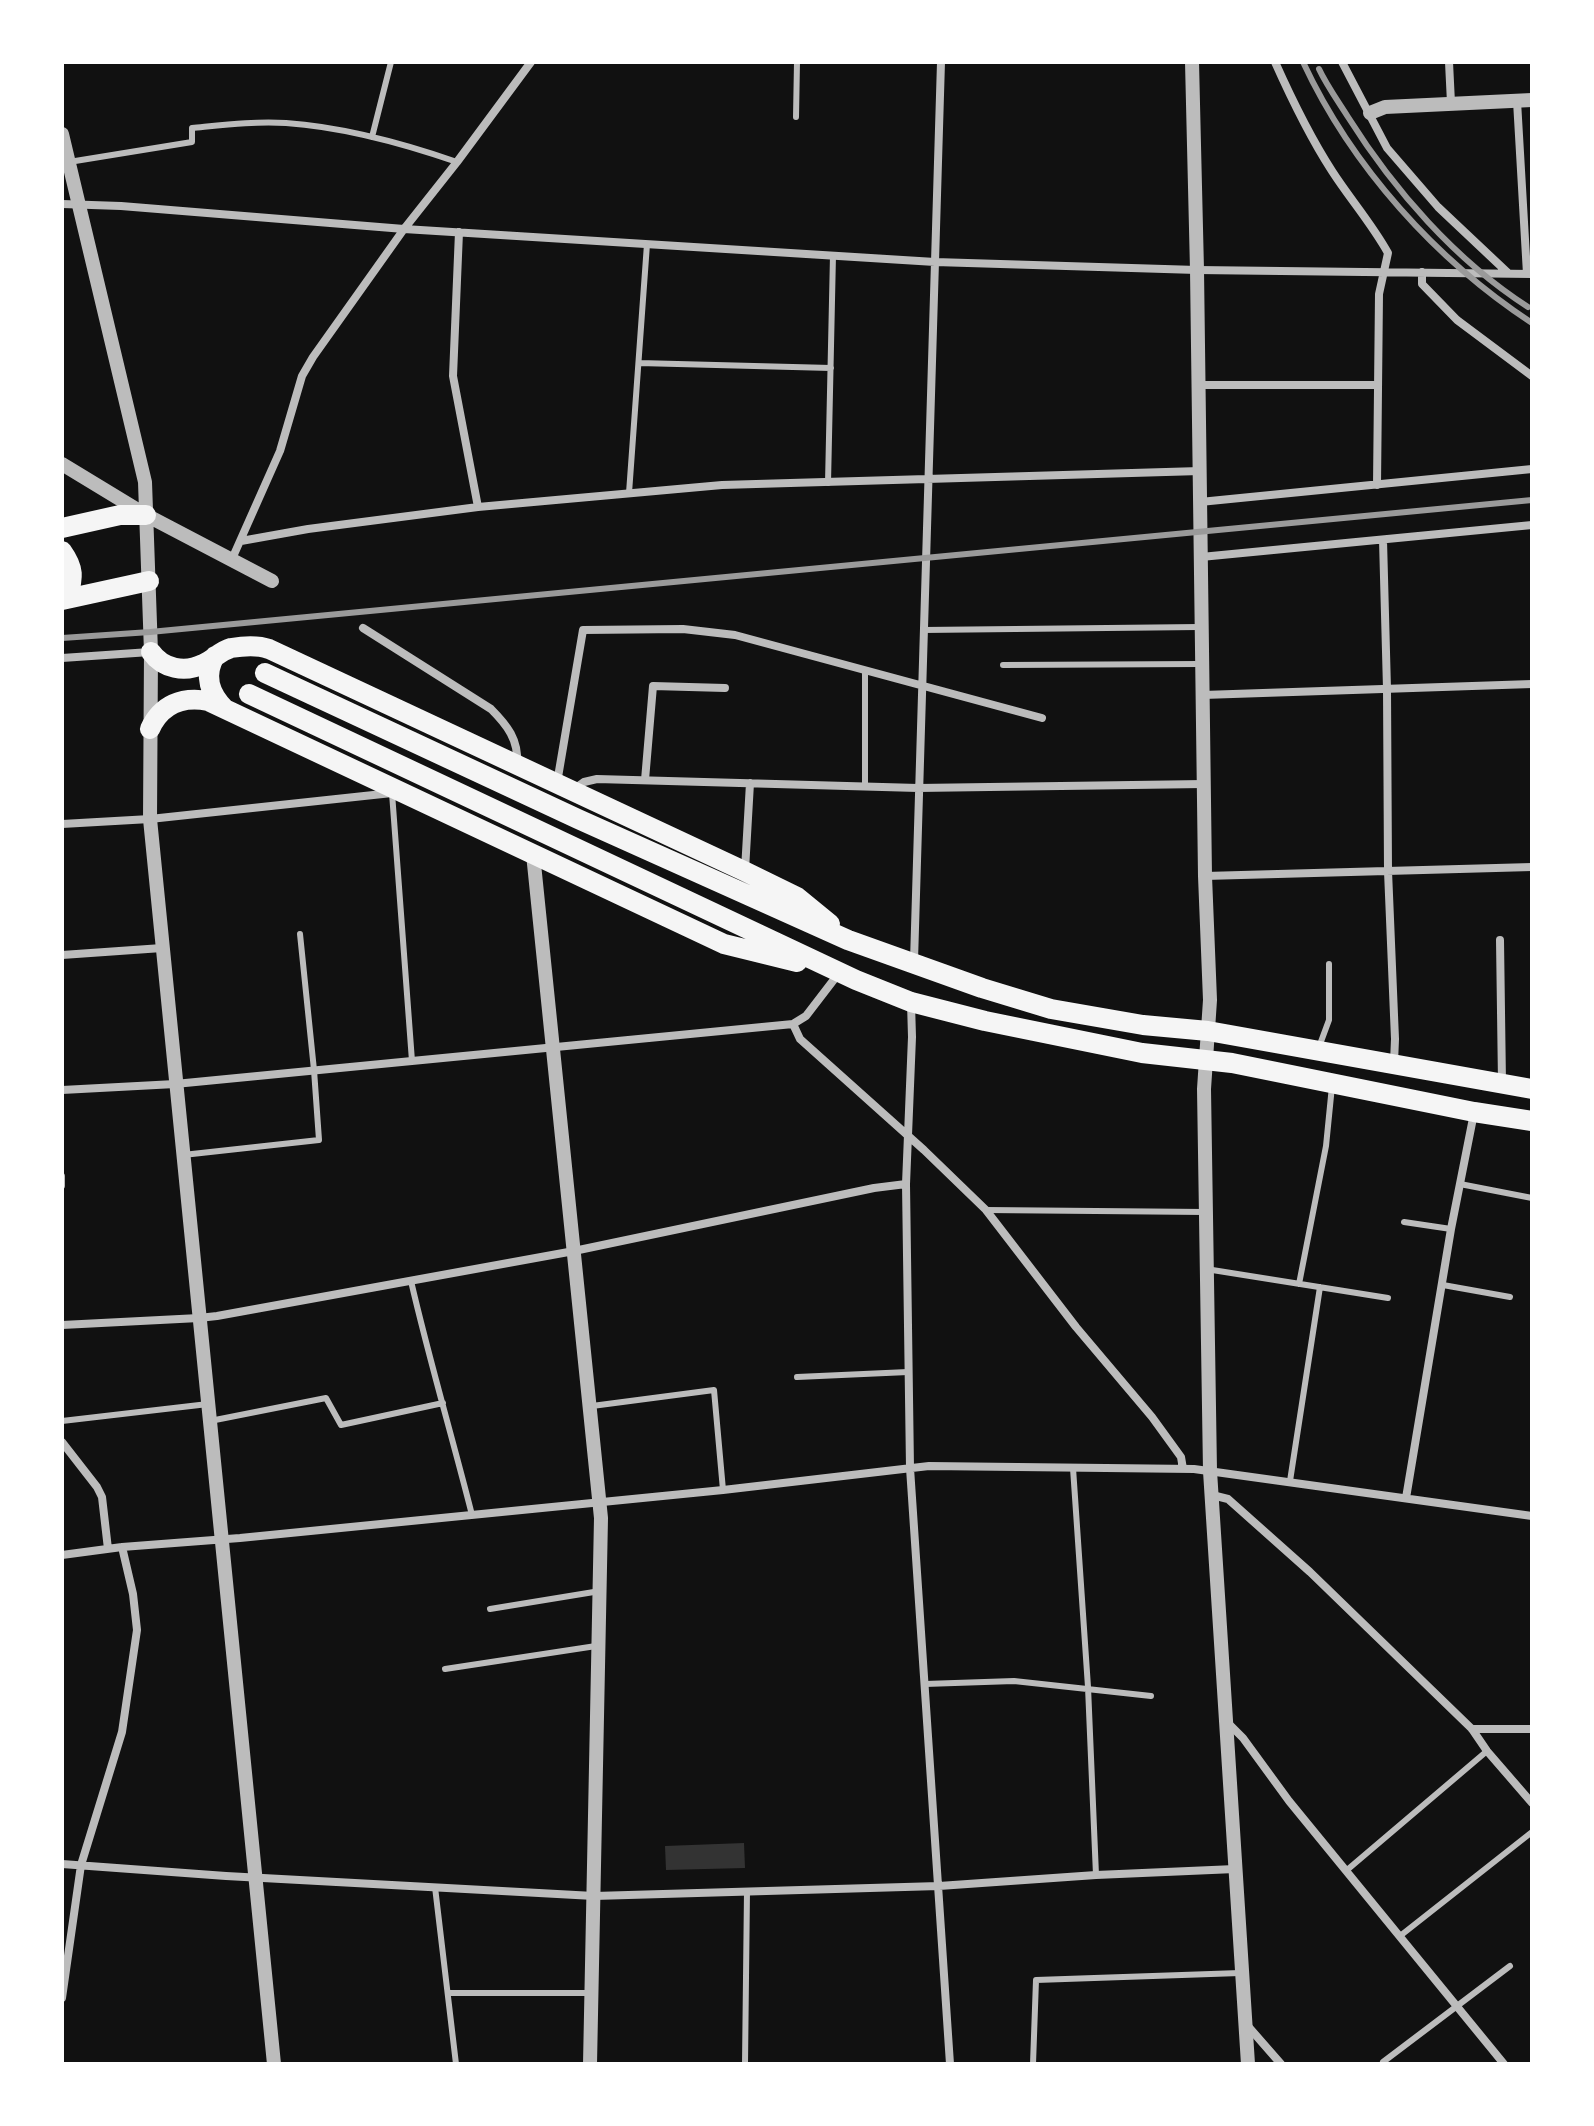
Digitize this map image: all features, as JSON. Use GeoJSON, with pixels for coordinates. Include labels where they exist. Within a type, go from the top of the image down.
{"type":"FeatureCollection","features":[{"type":"Feature","properties":{"kind":"main road"},"geometry":{"type":"LineString","coordinates":[[62,528],[120,515],[146,515]]}},
{"type":"Feature","properties":{"kind":"main road"},"geometry":{"type":"LineString","coordinates":[[62,551],[71,564],[73,578],[65,599]]}},
{"type":"Feature","properties":{"kind":"main road"},"geometry":{"type":"LineString","coordinates":[[65,599],[149,581]]}},
{"type":"Feature","properties":{"kind":"main road"},"geometry":{"type":"LineString","coordinates":[[151,652],[162,663],[178,668],[205,664],[230,649],[256,646],[269,649],[797,897],[848,940]]}},
{"type":"Feature","properties":{"kind":"main road"},"geometry":{"type":"LineString","coordinates":[[215,656],[208,673],[209,682],[212,692],[225,709]]}},
{"type":"Feature","properties":{"kind":"main road"},"geometry":{"type":"LineString","coordinates":[[265,673],[578,819],[848,940],[982,988],[1051,1009],[1143,1025],[1208,1031],[1532,1089]]}},
{"type":"Feature","properties":{"kind":"main road"},"geometry":{"type":"LineString","coordinates":[[249,694],[848,976],[911,1002],[985,1021],[1128,1050],[1206,1059],[1532,1121]]}},
{"type":"Feature","properties":{"kind":"main road"},"geometry":{"type":"LineString","coordinates":[[150,729],[166,708],[182,700],[208,701],[724,944],[848,976]]}},
{"type":"Feature","properties":{"kind":"street"},"geometry":{"type":"LineString","coordinates":[[232,559],[280,451],[302,376],[404,229],[531,62]]}},
{"type":"Feature","properties":{"kind":"street"},"geometry":{"type":"LineString","coordinates":[[914,963],[941,62]]}},
{"type":"Feature","properties":{"kind":"street"},"geometry":{"type":"LineString","coordinates":[[1192,62],[1205,876],[1210,1000],[1204,1089],[1210,1471],[1248,2064]]}},
{"type":"Feature","properties":{"kind":"street"},"geometry":{"type":"LineString","coordinates":[[1275,62],[1309,132],[1388,253],[1379,294],[1377,485]]}},
{"type":"Feature","properties":{"kind":"street"},"geometry":{"type":"LineString","coordinates":[[1342,62],[1387,148],[1438,207],[1509,274]]}},
{"type":"Feature","properties":{"kind":"street"},"geometry":{"type":"LineString","coordinates":[[1449,62],[1451,103]]}},
{"type":"Feature","properties":{"kind":"street"},"geometry":{"type":"LineString","coordinates":[[62,204],[935,262],[1197,270],[1530,274],[1524,100],[1385,107],[1370,113]]}},
{"type":"Feature","properties":{"kind":"street"},"geometry":{"type":"LineString","coordinates":[[62,134],[145,482],[151,652],[150,819],[274,2064]]}},
{"type":"Feature","properties":{"kind":"street"},"geometry":{"type":"LineString","coordinates":[[459,232],[453,376],[478,507]]}},
{"type":"Feature","properties":{"kind":"street"},"geometry":{"type":"LineString","coordinates":[[1422,272],[1422,284],[1457,320],[1532,376]]}},
{"type":"Feature","properties":{"kind":"street"},"geometry":{"type":"LineString","coordinates":[[1199,385],[1377,385]]}},
{"type":"Feature","properties":{"kind":"street"},"geometry":{"type":"LineString","coordinates":[[1200,502],[1532,469],[1532,458]]}},
{"type":"Feature","properties":{"kind":"street"},"geometry":{"type":"LineString","coordinates":[[62,464],[146,515],[272,581]]}},
{"type":"Feature","properties":{"kind":"street"},"geometry":{"type":"LineString","coordinates":[[241,541],[478,507],[722,485],[1200,471]]}},
{"type":"Feature","properties":{"kind":"street"},"geometry":{"type":"LineString","coordinates":[[1201,557],[1532,525]]}},
{"type":"Feature","properties":{"kind":"street"},"geometry":{"type":"LineString","coordinates":[[1383,540],[1394,1064]]}},
{"type":"Feature","properties":{"kind":"street"},"geometry":{"type":"LineString","coordinates":[[363,628],[491,709],[507,725],[518,750],[517,764]]}},
{"type":"Feature","properties":{"kind":"street"},"geometry":{"type":"LineString","coordinates":[[1042,718],[735,635],[683,629],[583,630],[564,787],[597,779],[918,788],[1205,784]]}},
{"type":"Feature","properties":{"kind":"street"},"geometry":{"type":"LineString","coordinates":[[62,658],[151,652]]}},
{"type":"Feature","properties":{"kind":"street"},"geometry":{"type":"LineString","coordinates":[[1203,695],[1532,684]]}},
{"type":"Feature","properties":{"kind":"street"},"geometry":{"type":"LineString","coordinates":[[645,780],[653,686],[725,688]]}},
{"type":"Feature","properties":{"kind":"street"},"geometry":{"type":"LineString","coordinates":[[744,871],[750,783]]}},
{"type":"Feature","properties":{"kind":"street"},"geometry":{"type":"LineString","coordinates":[[62,824],[150,819],[394,791]]}},
{"type":"Feature","properties":{"kind":"street"},"geometry":{"type":"LineString","coordinates":[[533,854],[601,1518],[590,2064]]}},
{"type":"Feature","properties":{"kind":"street"},"geometry":{"type":"LineString","coordinates":[[1205,876],[1532,867]]}},
{"type":"Feature","properties":{"kind":"street"},"geometry":{"type":"LineString","coordinates":[[1500,940],[1502,1083]]}},
{"type":"Feature","properties":{"kind":"street"},"geometry":{"type":"LineString","coordinates":[[62,955],[162,948]]}},
{"type":"Feature","properties":{"kind":"street"},"geometry":{"type":"LineString","coordinates":[[62,1090],[175,1084],[793,1024],[806,1016],[848,976]]}},
{"type":"Feature","properties":{"kind":"street"},"geometry":{"type":"LineString","coordinates":[[911,1002],[906,1184],[910,1468],[950,2064]]}},
{"type":"Feature","properties":{"kind":"street"},"geometry":{"type":"LineString","coordinates":[[793,1024],[800,1039],[986,1210],[1076,1327],[1152,1417],[1181,1457],[1183,1469]]}},
{"type":"Feature","properties":{"kind":"street"},"geometry":{"type":"LineString","coordinates":[[1406,1498],[1474,1112]]}},
{"type":"Feature","properties":{"kind":"street"},"geometry":{"type":"LineString","coordinates":[[62,1325],[199,1318],[574,1251],[874,1188],[906,1184]]}},
{"type":"Feature","properties":{"kind":"street"},"geometry":{"type":"LineString","coordinates":[[62,1442],[102,1497],[108,1549]]}},
{"type":"Feature","properties":{"kind":"street"},"geometry":{"type":"LineString","coordinates":[[62,1555],[939,1466],[1210,1471],[1532,1516]]}},
{"type":"Feature","properties":{"kind":"street"},"geometry":{"type":"LineString","coordinates":[[1211,1495],[1228,1499],[1280,1545],[1472,1729],[1532,1803]]}},
{"type":"Feature","properties":{"kind":"street"},"geometry":{"type":"LineString","coordinates":[[62,1998],[81,1865],[122,1732],[137,1630],[133,1594],[122,1547]]}},
{"type":"Feature","properties":{"kind":"street"},"geometry":{"type":"LineString","coordinates":[[1226,1721],[1243,1738],[1289,1801],[1504,2064]]}},
{"type":"Feature","properties":{"kind":"street"},"geometry":{"type":"LineString","coordinates":[[1472,1729],[1532,1729]]}},
{"type":"Feature","properties":{"kind":"street"},"geometry":{"type":"LineString","coordinates":[[62,1864],[594,1896],[939,1886],[1235,1869]]}},
{"type":"Feature","properties":{"kind":"street"},"geometry":{"type":"LineString","coordinates":[[1246,2023],[1281,2064]]}},
{"type":"Feature","properties":{"kind":"lane"},"geometry":{"type":"LineString","coordinates":[[372,137],[391,62]]}},
{"type":"Feature","properties":{"kind":"lane"},"geometry":{"type":"LineString","coordinates":[[796,117],[797,62]]}},
{"type":"Feature","properties":{"kind":"lane"},"geometry":{"type":"LineString","coordinates":[[69,162],[192,142],[192,128],[236,123],[286,123],[328,128],[403,145],[457,162]]}},
{"type":"Feature","properties":{"kind":"lane"},"geometry":{"type":"LineString","coordinates":[[629,493],[647,244]]}},
{"type":"Feature","properties":{"kind":"lane"},"geometry":{"type":"LineString","coordinates":[[828,483],[833,255]]}},
{"type":"Feature","properties":{"kind":"lane"},"geometry":{"type":"LineString","coordinates":[[639,363],[831,368]]}},
{"type":"Feature","properties":{"kind":"lane"},"geometry":{"type":"LineString","coordinates":[[923,630],[1203,627]]}},
{"type":"Feature","properties":{"kind":"lane"},"geometry":{"type":"LineString","coordinates":[[1003,665],[1203,664]]}},
{"type":"Feature","properties":{"kind":"lane"},"geometry":{"type":"LineString","coordinates":[[865,671],[865,786]]}},
{"type":"Feature","properties":{"kind":"lane"},"geometry":{"type":"LineString","coordinates":[[394,791],[412,1061]]}},
{"type":"Feature","properties":{"kind":"lane"},"geometry":{"type":"LineString","coordinates":[[183,1155],[319,1140],[300,934]]}},
{"type":"Feature","properties":{"kind":"lane"},"geometry":{"type":"LineString","coordinates":[[1317,1051],[1329,1020],[1329,964]]}},
{"type":"Feature","properties":{"kind":"lane"},"geometry":{"type":"LineString","coordinates":[[1299,1284],[1326,1146],[1332,1082]]}},
{"type":"Feature","properties":{"kind":"lane"},"geometry":{"type":"LineString","coordinates":[[62,1176],[62,1186]]}},
{"type":"Feature","properties":{"kind":"lane"},"geometry":{"type":"LineString","coordinates":[[1460,1184],[1532,1198]]}},
{"type":"Feature","properties":{"kind":"lane"},"geometry":{"type":"LineString","coordinates":[[986,1210],[1205,1212]]}},
{"type":"Feature","properties":{"kind":"lane"},"geometry":{"type":"LineString","coordinates":[[1404,1222],[1451,1229]]}},
{"type":"Feature","properties":{"kind":"lane"},"geometry":{"type":"LineString","coordinates":[[1206,1269],[1388,1298]]}},
{"type":"Feature","properties":{"kind":"lane"},"geometry":{"type":"LineString","coordinates":[[411,1281],[472,1515]]}},
{"type":"Feature","properties":{"kind":"lane"},"geometry":{"type":"LineString","coordinates":[[1443,1285],[1510,1297]]}},
{"type":"Feature","properties":{"kind":"lane"},"geometry":{"type":"LineString","coordinates":[[1290,1481],[1320,1287]]}},
{"type":"Feature","properties":{"kind":"lane"},"geometry":{"type":"LineString","coordinates":[[797,1377],[908,1372]]}},
{"type":"Feature","properties":{"kind":"lane"},"geometry":{"type":"LineString","coordinates":[[589,1406],[714,1390],[723,1490]]}},
{"type":"Feature","properties":{"kind":"lane"},"geometry":{"type":"LineString","coordinates":[[210,1421],[326,1398],[341,1425],[443,1403]]}},
{"type":"Feature","properties":{"kind":"lane"},"geometry":{"type":"LineString","coordinates":[[62,1421],[208,1404]]}},
{"type":"Feature","properties":{"kind":"lane"},"geometry":{"type":"LineString","coordinates":[[1073,1468],[1088,1687],[1096,1875]]}},
{"type":"Feature","properties":{"kind":"lane"},"geometry":{"type":"LineString","coordinates":[[490,1609],[600,1591]]}},
{"type":"Feature","properties":{"kind":"lane"},"geometry":{"type":"LineString","coordinates":[[445,1669],[599,1645]]}},
{"type":"Feature","properties":{"kind":"lane"},"geometry":{"type":"LineString","coordinates":[[925,1684],[1014,1681],[1151,1696]]}},
{"type":"Feature","properties":{"kind":"lane"},"geometry":{"type":"LineString","coordinates":[[1347,1870],[1487,1751]]}},
{"type":"Feature","properties":{"kind":"lane"},"geometry":{"type":"LineString","coordinates":[[1400,1936],[1532,1832]]}},
{"type":"Feature","properties":{"kind":"lane"},"geometry":{"type":"LineString","coordinates":[[435,1887],[456,2064]]}},
{"type":"Feature","properties":{"kind":"lane"},"geometry":{"type":"LineString","coordinates":[[745,2064],[747,1891]]}},
{"type":"Feature","properties":{"kind":"lane"},"geometry":{"type":"LineString","coordinates":[[1383,2062],[1510,1966]]}},
{"type":"Feature","properties":{"kind":"lane"},"geometry":{"type":"LineString","coordinates":[[1033,2064],[1036,1980],[1242,1973]]}},
{"type":"Feature","properties":{"kind":"lane"},"geometry":{"type":"LineString","coordinates":[[449,1993],[592,1993]]}},
{"type":"Feature","properties":{"kind":"shaded area"},"geometry":{"type":"Polygon","coordinates":[[[744,1843],[745,1868],[666,1870],[665,1846],[744,1843]]]}},
{"type":"Feature","properties":{"kind":"railway"},"geometry":{"type":"LineString","coordinates":[[1303,62],[1346,138],[1400,208],[1463,270],[1532,323]]}},
{"type":"Feature","properties":{"kind":"railway"},"geometry":{"type":"LineString","coordinates":[[1319,69],[1366,144],[1406,197],[1476,268],[1528,307]]}},
{"type":"Feature","properties":{"kind":"railway"},"geometry":{"type":"LineString","coordinates":[[62,638],[1532,500]]}}]}
